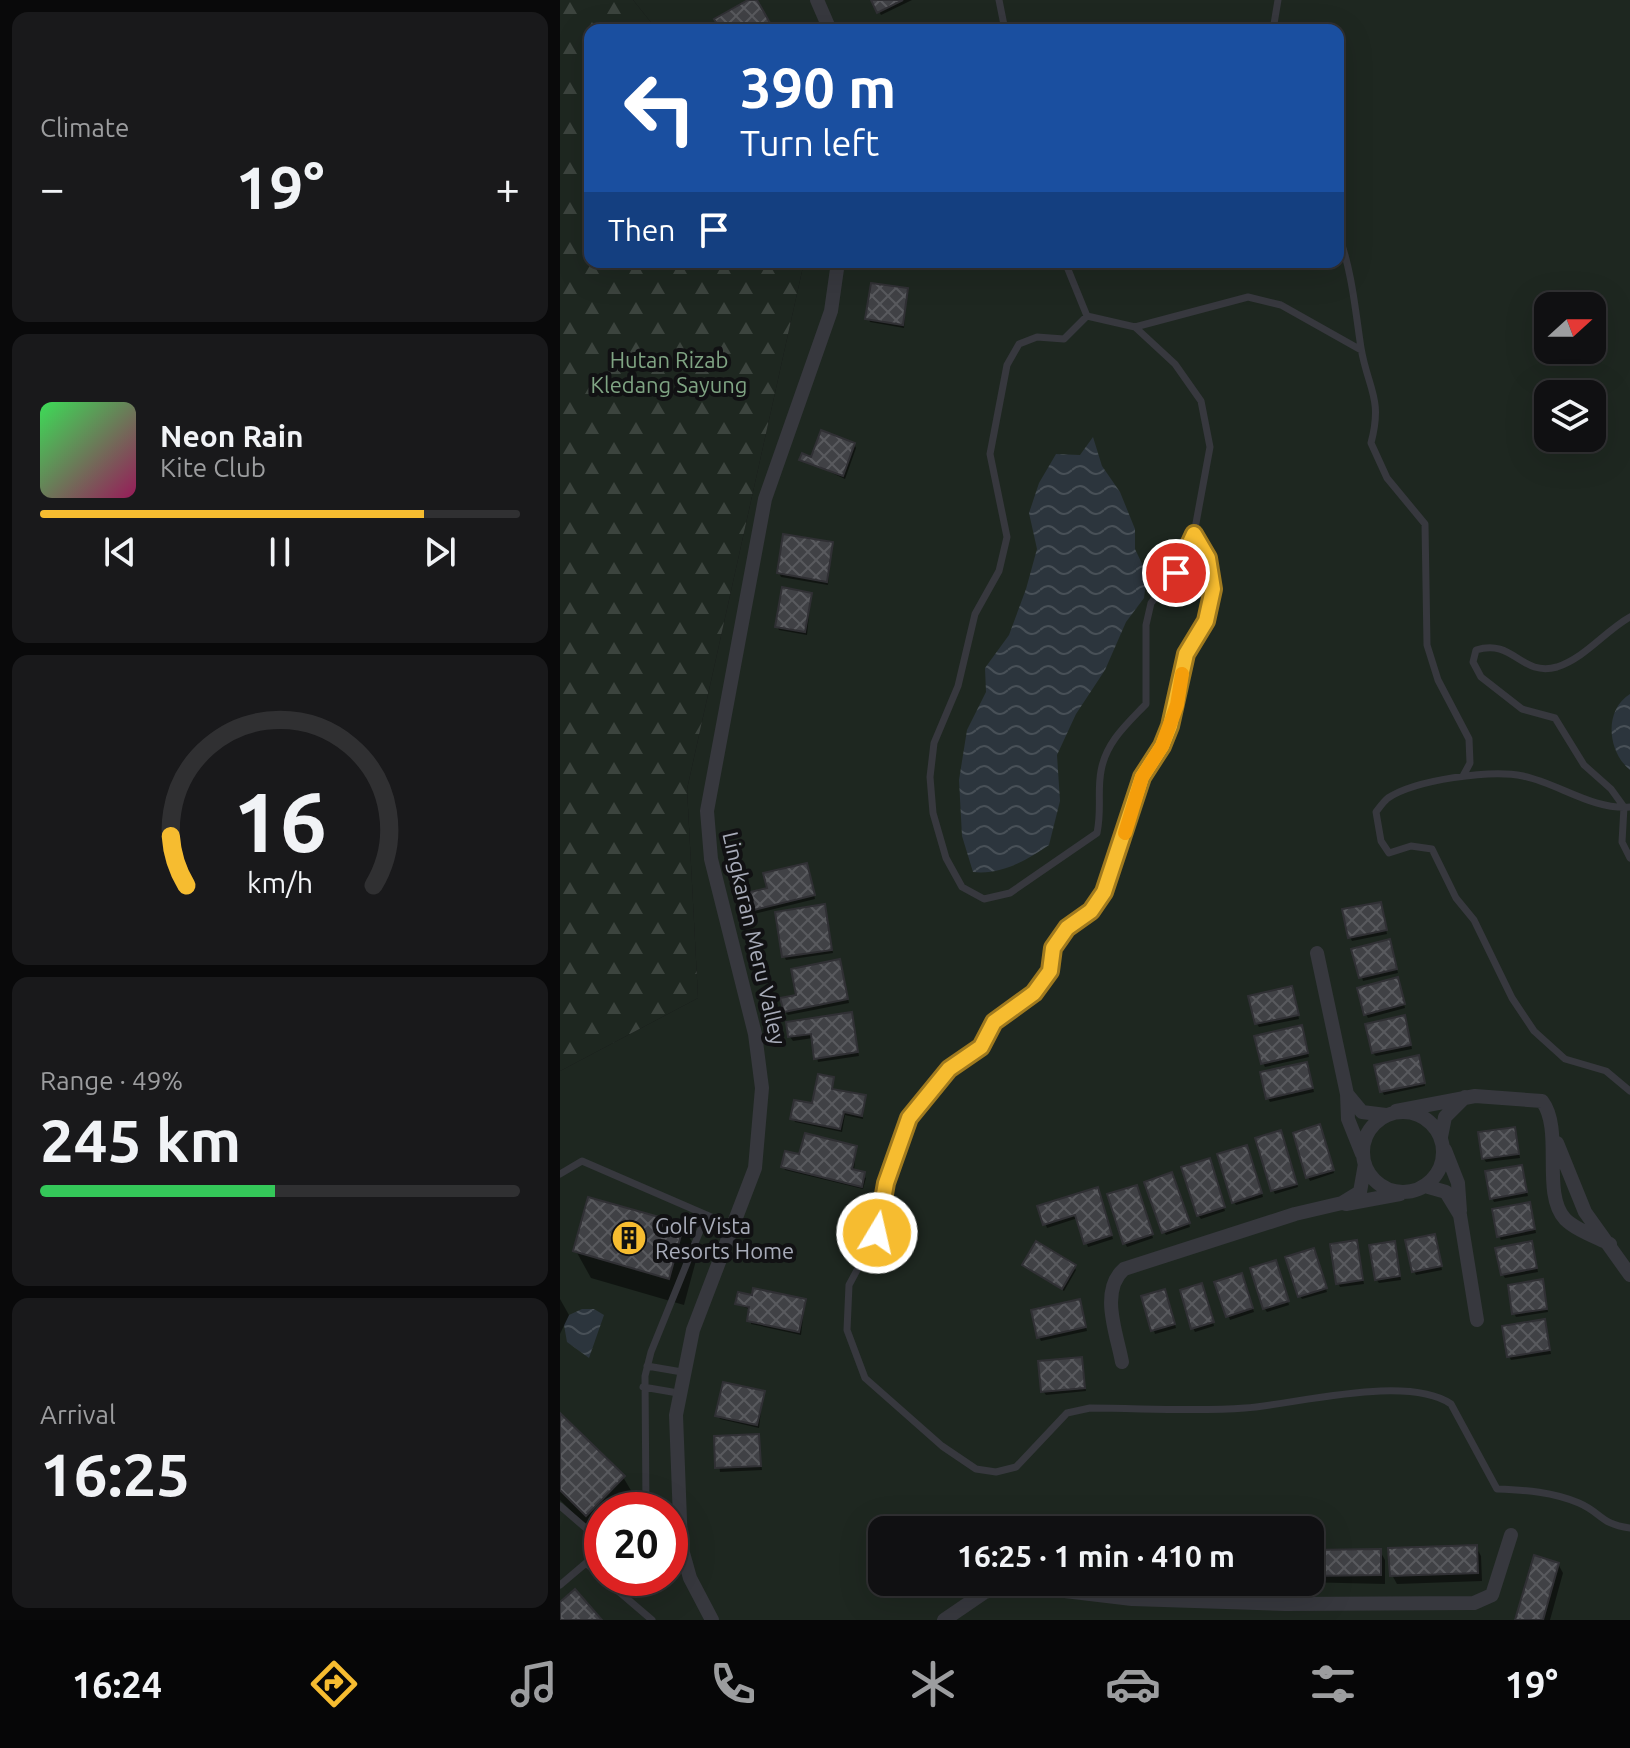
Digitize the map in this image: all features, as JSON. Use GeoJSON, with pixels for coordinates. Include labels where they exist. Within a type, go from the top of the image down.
{"type":"FeatureCollection","features":[{"type":"Feature","properties":{"kind":"street"},"geometry":{"type":"LineString","coordinates":[[817,0],[827,24]]}},
{"type":"Feature","properties":{"kind":"street","name":"Lingkaran Meru Valley"},"geometry":{"type":"LineString","coordinates":[[712,1620],[690,1578],[681,1546],[675,1434],[678,1393],[693,1330],[755,1168],[762,1088],[755,1034],[711,859],[708,799],[765,499],[831,311],[837,268]]}},
{"type":"Feature","properties":{"kind":"street"},"geometry":{"type":"LineString","coordinates":[[1317,953],[1347,1094],[1348,1119],[1376,1182],[1385,1188],[1406,1192]]}},
{"type":"Feature","properties":{"kind":"street"},"geometry":{"type":"LineString","coordinates":[[1347,1094],[1362,1112],[1418,1114],[1428,1119],[1442,1141],[1458,1183],[1460,1215],[1477,1320]]}},
{"type":"Feature","properties":{"kind":"street"},"geometry":{"type":"LineString","coordinates":[[1342,1203],[1353,1205],[1425,1186],[1440,1169],[1445,1117],[1466,1097]]}},
{"type":"Feature","properties":{"kind":"street"},"geometry":{"type":"LineString","coordinates":[[1122,1362],[1111,1289],[1124,1269],[1295,1214],[1342,1203],[1360,1192],[1365,1136],[1391,1113],[1466,1097],[1539,1099],[1547,1108],[1554,1179],[1562,1214],[1570,1223],[1610,1244]]}},
{"type":"Feature","properties":{"kind":"street"},"geometry":{"type":"LineString","coordinates":[[1550,1124],[1576,1195],[1630,1275]]}},
{"type":"Feature","properties":{"kind":"street"},"geometry":{"type":"LineString","coordinates":[[1425,1186],[1446,1192],[1460,1215]]}},
{"type":"Feature","properties":{"kind":"street"},"geometry":{"type":"LineString","coordinates":[[944,1620],[985,1592],[1015,1585],[1132,1599],[1285,1604],[1474,1603],[1492,1595],[1511,1535]]}},
{"type":"Feature","properties":{"kind":"lane"},"geometry":{"type":"LineString","coordinates":[[999,0],[1004,24]]}},
{"type":"Feature","properties":{"kind":"lane"},"geometry":{"type":"LineString","coordinates":[[1274,24],[1278,0]]}},
{"type":"Feature","properties":{"kind":"lane"},"geometry":{"type":"LineString","coordinates":[[1344,253],[1356,294],[1361,350],[1378,416],[1371,443],[1387,478],[1425,524],[1427,645],[1438,680],[1469,739],[1470,763],[1463,776]]}},
{"type":"Feature","properties":{"kind":"lane"},"geometry":{"type":"LineString","coordinates":[[1067,268],[1087,316]]}},
{"type":"Feature","properties":{"kind":"lane"},"geometry":{"type":"LineString","coordinates":[[1087,316],[1135,327],[1248,297],[1281,305],[1361,350]]}},
{"type":"Feature","properties":{"kind":"lane"},"geometry":{"type":"LineString","coordinates":[[1087,316],[1064,339],[1037,337],[1019,344],[1007,365],[990,454],[1007,537],[999,571],[975,614],[958,686],[934,743],[930,777],[933,813],[941,843],[962,887],[984,899],[1010,893],[1097,833],[1102,810],[1100,772],[1109,744],[1146,704],[1144,654],[1151,603],[1176,573],[1194,534],[1210,447],[1201,401],[1175,364],[1135,327]]}},
{"type":"Feature","properties":{"kind":"lane"},"geometry":{"type":"LineString","coordinates":[[1194,534],[1208,558],[1213,589],[1206,621],[1186,654],[1177,705],[1162,746],[1142,777],[1104,892],[1091,911],[1067,928],[1053,948],[1050,971],[1034,993],[994,1022],[981,1047],[949,1069],[909,1118],[880,1206],[877,1233],[849,1285],[847,1330],[865,1378],[942,1446],[976,1469],[996,1472],[1016,1467],[1067,1413],[1090,1408],[1245,1408],[1388,1391],[1438,1395],[1451,1404],[1497,1489],[1538,1490],[1582,1504],[1608,1525],[1630,1528]]}},
{"type":"Feature","properties":{"kind":"lane"},"geometry":{"type":"LineString","coordinates":[[1630,617],[1574,658],[1556,667],[1535,669],[1519,661],[1506,648],[1491,645],[1476,650],[1473,662],[1481,677],[1522,709],[1555,718],[1584,765],[1627,807],[1622,842],[1630,858]]}},
{"type":"Feature","properties":{"kind":"lane"},"geometry":{"type":"LineString","coordinates":[[1627,807],[1590,800],[1521,775],[1463,776],[1420,786],[1388,798],[1376,812],[1381,841],[1389,853],[1411,846],[1432,849],[1456,898],[1474,920],[1512,998],[1534,1031],[1565,1059],[1606,1071],[1630,1091]]}},
{"type":"Feature","properties":{"kind":"lane"},"geometry":{"type":"LineString","coordinates":[[560,1174],[582,1161],[734,1227]]}},
{"type":"Feature","properties":{"kind":"lane"},"geometry":{"type":"LineString","coordinates":[[646,1492],[643,1387],[647,1366],[706,1216]]}},
{"type":"Feature","properties":{"kind":"lane"},"geometry":{"type":"LineString","coordinates":[[647,1366],[682,1372]]}},
{"type":"Feature","properties":{"kind":"lane"},"geometry":{"type":"LineString","coordinates":[[643,1387],[678,1393]]}},
{"type":"Feature","properties":{"kind":"lane"},"geometry":{"type":"LineString","coordinates":[[560,1506],[584,1527]]}},
{"type":"Feature","properties":{"kind":"lane"},"geometry":{"type":"LineString","coordinates":[[560,1585],[584,1565]]}},
{"type":"Feature","properties":{"kind":"lane"},"geometry":{"type":"LineString","coordinates":[[625,1596],[652,1620]]}},
{"type":"Feature","properties":{"kind":"green space","name":"Hutan Rizab Kledang Sayung"},"geometry":{"type":"Polygon","coordinates":[[[560,0],[633,0],[652,24],[584,24],[584,268],[803,268],[687,789],[698,998],[560,1071],[560,0]]]}},
{"type":"Feature","properties":{"kind":"green space"},"geometry":{"type":"Polygon","coordinates":[[[633,0],[1630,0],[1630,1620],[560,1620],[560,1071],[698,998],[687,789],[803,268],[1344,268],[1344,24],[652,24],[633,0]]]}},
{"type":"Feature","properties":{"kind":"water"},"geometry":{"type":"Polygon","coordinates":[[[1093,437],[1102,466],[1120,492],[1135,529],[1135,549],[1147,574],[1144,598],[1126,622],[1105,670],[1076,714],[1057,755],[1060,801],[1049,845],[1003,869],[973,872],[962,836],[959,780],[967,730],[986,692],[985,668],[1009,635],[1026,589],[1037,549],[1029,513],[1039,483],[1056,454],[1080,455],[1093,437]]]}},
{"type":"Feature","properties":{"kind":"water"},"geometry":{"type":"Polygon","coordinates":[[[1630,694],[1630,770],[1613,743],[1612,721],[1621,701],[1630,694]]]}},
{"type":"Feature","properties":{"kind":"water"},"geometry":{"type":"Polygon","coordinates":[[[582,1309],[594,1309],[604,1315],[589,1358],[567,1342],[564,1325],[569,1315],[582,1309]]]}},
{"type":"Feature","properties":{"kind":"building"},"geometry":{"type":"Polygon","coordinates":[[[748,0],[757,0],[771,24],[717,24],[714,19],[748,0]]]}},
{"type":"Feature","properties":{"kind":"building"},"geometry":{"type":"Polygon","coordinates":[[[871,0],[903,0],[877,13],[871,0]]]}},
{"type":"Feature","properties":{"kind":"building"},"geometry":{"type":"Polygon","coordinates":[[[871,283],[908,288],[903,325],[865,319],[871,283]]]}},
{"type":"Feature","properties":{"kind":"building"},"geometry":{"type":"Polygon","coordinates":[[[821,430],[855,443],[843,476],[799,460],[802,453],[811,457],[821,430]]]}},
{"type":"Feature","properties":{"kind":"building"},"geometry":{"type":"Polygon","coordinates":[[[783,534],[833,542],[827,582],[777,573],[783,534]]]}},
{"type":"Feature","properties":{"kind":"building"},"geometry":{"type":"Polygon","coordinates":[[[782,587],[812,593],[805,632],[775,627],[782,587]]]}},
{"type":"Feature","properties":{"kind":"building"},"geometry":{"type":"Polygon","coordinates":[[[807,863],[815,895],[750,911],[746,893],[767,888],[763,873],[807,863]]]}},
{"type":"Feature","properties":{"kind":"building"},"geometry":{"type":"Polygon","coordinates":[[[1381,902],[1387,930],[1348,938],[1342,909],[1381,902]]]}},
{"type":"Feature","properties":{"kind":"building"},"geometry":{"type":"Polygon","coordinates":[[[825,904],[832,950],[782,957],[775,912],[825,904]]]}},
{"type":"Feature","properties":{"kind":"building"},"geometry":{"type":"Polygon","coordinates":[[[1390,939],[1397,969],[1359,978],[1351,949],[1390,939]]]}},
{"type":"Feature","properties":{"kind":"building"},"geometry":{"type":"Polygon","coordinates":[[[840,959],[848,999],[784,1012],[780,998],[796,995],[791,969],[840,959]]]}},
{"type":"Feature","properties":{"kind":"building"},"geometry":{"type":"Polygon","coordinates":[[[1398,977],[1405,1004],[1364,1015],[1357,988],[1398,977]]]}},
{"type":"Feature","properties":{"kind":"building"},"geometry":{"type":"Polygon","coordinates":[[[1292,986],[1299,1015],[1255,1024],[1248,996],[1292,986]]]}},
{"type":"Feature","properties":{"kind":"building"},"geometry":{"type":"Polygon","coordinates":[[[852,1012],[858,1052],[814,1059],[811,1034],[788,1037],[786,1022],[852,1012]]]}},
{"type":"Feature","properties":{"kind":"building"},"geometry":{"type":"Polygon","coordinates":[[[1405,1015],[1411,1045],[1372,1053],[1365,1024],[1405,1015]]]}},
{"type":"Feature","properties":{"kind":"building"},"geometry":{"type":"Polygon","coordinates":[[[1302,1025],[1308,1053],[1261,1064],[1254,1036],[1302,1025]]]}},
{"type":"Feature","properties":{"kind":"building"},"geometry":{"type":"Polygon","coordinates":[[[1419,1055],[1425,1083],[1380,1092],[1374,1065],[1419,1055]]]}},
{"type":"Feature","properties":{"kind":"building"},"geometry":{"type":"Polygon","coordinates":[[[1307,1062],[1313,1088],[1266,1099],[1260,1072],[1307,1062]]]}},
{"type":"Feature","properties":{"kind":"building"},"geometry":{"type":"Polygon","coordinates":[[[818,1074],[834,1077],[832,1089],[866,1095],[862,1116],[844,1112],[840,1129],[790,1119],[794,1100],[812,1103],[818,1074]]]}},
{"type":"Feature","properties":{"kind":"building"},"geometry":{"type":"Polygon","coordinates":[[[1320,1124],[1334,1170],[1306,1178],[1293,1133],[1320,1124]]]}},
{"type":"Feature","properties":{"kind":"building"},"geometry":{"type":"Polygon","coordinates":[[[1515,1127],[1519,1154],[1482,1159],[1478,1132],[1515,1127]]]}},
{"type":"Feature","properties":{"kind":"building"},"geometry":{"type":"Polygon","coordinates":[[[1281,1130],[1297,1184],[1271,1191],[1255,1138],[1281,1130]]]}},
{"type":"Feature","properties":{"kind":"building"},"geometry":{"type":"Polygon","coordinates":[[[805,1133],[857,1146],[852,1169],[865,1172],[862,1187],[781,1167],[785,1151],[799,1154],[805,1133]]]}},
{"type":"Feature","properties":{"kind":"building"},"geometry":{"type":"Polygon","coordinates":[[[1247,1145],[1262,1193],[1232,1203],[1217,1154],[1247,1145]]]}},
{"type":"Feature","properties":{"kind":"building"},"geometry":{"type":"Polygon","coordinates":[[[1210,1158],[1225,1207],[1197,1216],[1181,1167],[1210,1158]]]}},
{"type":"Feature","properties":{"kind":"building"},"geometry":{"type":"Polygon","coordinates":[[[1522,1165],[1527,1192],[1490,1199],[1485,1171],[1522,1165]]]}},
{"type":"Feature","properties":{"kind":"building"},"geometry":{"type":"Polygon","coordinates":[[[1172,1172],[1190,1223],[1162,1233],[1144,1182],[1172,1172]]]}},
{"type":"Feature","properties":{"kind":"building"},"geometry":{"type":"Polygon","coordinates":[[[1137,1185],[1153,1234],[1123,1244],[1107,1194],[1137,1185]]]}},
{"type":"Feature","properties":{"kind":"building"},"geometry":{"type":"Polygon","coordinates":[[[1098,1187],[1112,1235],[1084,1244],[1075,1215],[1043,1225],[1037,1206],[1098,1187]]]}},
{"type":"Feature","properties":{"kind":"building","name":"Golf Vista Resorts Home"},"geometry":{"type":"Polygon","coordinates":[[[588,1197],[684,1224],[669,1279],[573,1251],[588,1197]]]}},
{"type":"Feature","properties":{"kind":"building"},"geometry":{"type":"Polygon","coordinates":[[[1530,1202],[1535,1229],[1497,1237],[1492,1209],[1530,1202]]]}},
{"type":"Feature","properties":{"kind":"building"},"geometry":{"type":"Polygon","coordinates":[[[1435,1234],[1442,1266],[1412,1272],[1405,1240],[1435,1234]]]}},
{"type":"Feature","properties":{"kind":"building"},"geometry":{"type":"Polygon","coordinates":[[[1357,1240],[1363,1280],[1336,1284],[1330,1244],[1357,1240]]]}},
{"type":"Feature","properties":{"kind":"building"},"geometry":{"type":"Polygon","coordinates":[[[1036,1241],[1076,1265],[1062,1289],[1022,1265],[1036,1241]]]}},
{"type":"Feature","properties":{"kind":"building"},"geometry":{"type":"Polygon","coordinates":[[[1395,1241],[1400,1276],[1375,1280],[1369,1245],[1395,1241]]]}},
{"type":"Feature","properties":{"kind":"building"},"geometry":{"type":"Polygon","coordinates":[[[1532,1241],[1537,1268],[1501,1275],[1495,1248],[1532,1241]]]}},
{"type":"Feature","properties":{"kind":"building"},"geometry":{"type":"Polygon","coordinates":[[[1314,1248],[1327,1288],[1298,1297],[1285,1257],[1314,1248]]]}},
{"type":"Feature","properties":{"kind":"building"},"geometry":{"type":"Polygon","coordinates":[[[1276,1260],[1289,1301],[1263,1309],[1250,1268],[1276,1260]]]}},
{"type":"Feature","properties":{"kind":"building"},"geometry":{"type":"Polygon","coordinates":[[[1242,1273],[1253,1308],[1226,1317],[1214,1282],[1242,1273]]]}},
{"type":"Feature","properties":{"kind":"building"},"geometry":{"type":"Polygon","coordinates":[[[1543,1279],[1547,1309],[1512,1314],[1508,1285],[1543,1279]]]}},
{"type":"Feature","properties":{"kind":"building"},"geometry":{"type":"Polygon","coordinates":[[[1202,1283],[1214,1322],[1191,1329],[1180,1290],[1202,1283]]]}},
{"type":"Feature","properties":{"kind":"building"},"geometry":{"type":"Polygon","coordinates":[[[753,1288],[806,1299],[799,1332],[747,1321],[749,1307],[735,1304],[738,1292],[752,1295],[753,1288]]]}},
{"type":"Feature","properties":{"kind":"building"},"geometry":{"type":"Polygon","coordinates":[[[1165,1289],[1175,1324],[1151,1331],[1141,1296],[1165,1289]]]}},
{"type":"Feature","properties":{"kind":"building"},"geometry":{"type":"Polygon","coordinates":[[[1080,1299],[1086,1327],[1037,1338],[1031,1310],[1080,1299]]]}},
{"type":"Feature","properties":{"kind":"building"},"geometry":{"type":"Polygon","coordinates":[[[1545,1319],[1550,1350],[1507,1357],[1502,1326],[1545,1319]]]}},
{"type":"Feature","properties":{"kind":"building"},"geometry":{"type":"Polygon","coordinates":[[[1082,1357],[1085,1388],[1041,1392],[1038,1361],[1082,1357]]]}},
{"type":"Feature","properties":{"kind":"building"},"geometry":{"type":"Polygon","coordinates":[[[723,1382],[765,1391],[757,1425],[715,1416],[723,1382]]]}},
{"type":"Feature","properties":{"kind":"building"},"geometry":{"type":"Polygon","coordinates":[[[560,1413],[625,1476],[609,1492],[584,1492],[584,1514],[560,1490],[560,1413]]]}},
{"type":"Feature","properties":{"kind":"building"},"geometry":{"type":"Polygon","coordinates":[[[759,1434],[761,1466],[715,1468],[714,1436],[759,1434]]]}},
{"type":"Feature","properties":{"kind":"building"},"geometry":{"type":"Polygon","coordinates":[[[1477,1545],[1478,1573],[1390,1576],[1388,1548],[1477,1545]]]}},
{"type":"Feature","properties":{"kind":"building"},"geometry":{"type":"Polygon","coordinates":[[[1381,1549],[1381,1575],[1324,1576],[1324,1550],[1381,1549]]]}},
{"type":"Feature","properties":{"kind":"building"},"geometry":{"type":"Polygon","coordinates":[[[1534,1555],[1559,1563],[1543,1620],[1515,1620],[1534,1555]]]}},
{"type":"Feature","properties":{"kind":"building"},"geometry":{"type":"Polygon","coordinates":[[[575,1589],[602,1620],[560,1620],[560,1602],[575,1589]]]}},
{"type":"Feature","properties":{"kind":"slow traffic"},"geometry":{"type":"LineString","coordinates":[[1125,833],[1142,777],[1162,746],[1177,705],[1182,674]]}},
{"type":"Feature","properties":{"kind":"place","name":"Golf Vista Resorts Home"},"geometry":{"type":"Point","coordinates":[629,1238]}},
{"type":"Feature","properties":{"kind":"route"},"geometry":{"type":"LineString","coordinates":[[877,1233],[886,1183],[909,1118],[949,1069],[981,1047],[994,1022],[1034,993],[1050,971],[1053,948],[1067,928],[1091,911],[1104,892],[1130,822],[1142,777],[1162,746],[1170,726],[1186,654],[1206,621],[1213,589],[1208,558],[1194,534],[1176,573]]}}]}
